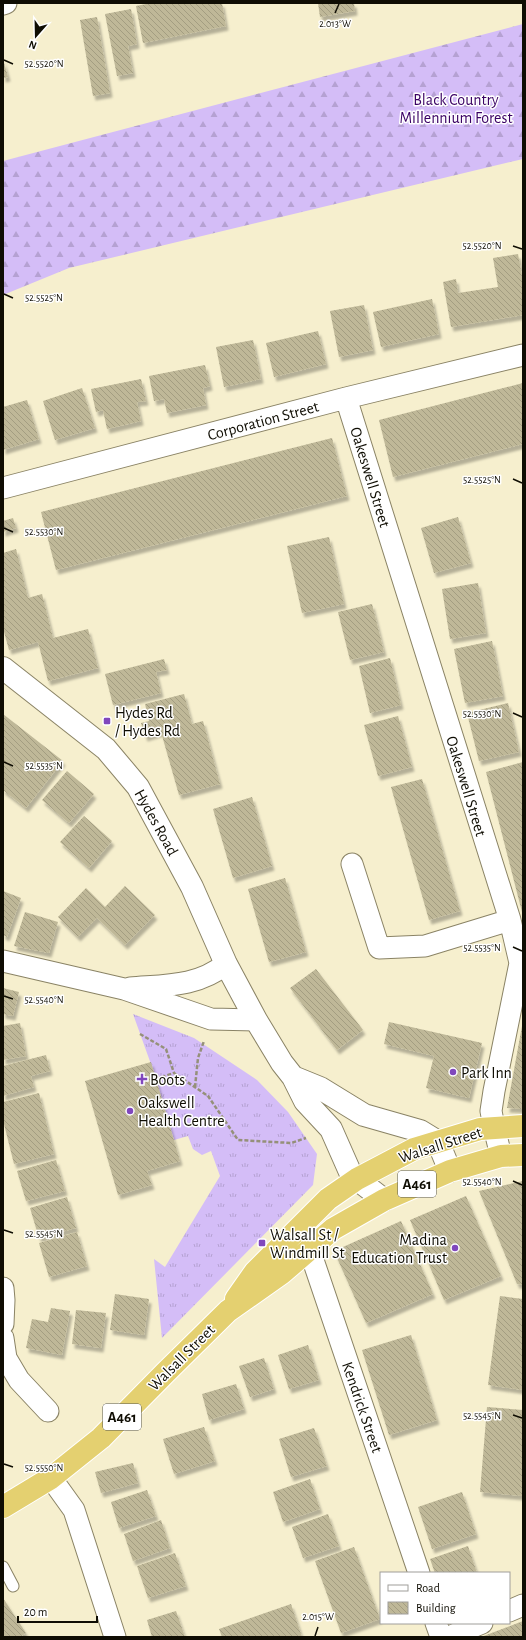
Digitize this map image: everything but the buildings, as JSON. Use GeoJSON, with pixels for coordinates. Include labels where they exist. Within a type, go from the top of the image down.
{"type":"FeatureCollection","features":[{"type":"Feature","properties":{"kind":"highway","name":"Walsall Street"},"geometry":{"type":"LineString","coordinates":[[3,1507],[51,1478],[101,1438],[228,1311],[282,1273],[328,1199],[357,1179],[414,1149],[480,1129],[523,1126]]}},
{"type":"Feature","properties":{"kind":"highway","name":"Walsall Street"},"geometry":{"type":"LineString","coordinates":[[228,1311],[255,1272],[278,1249],[333,1229],[384,1200],[450,1171],[501,1156],[523,1155]]}},
{"type":"Feature","properties":{"kind":"street","name":"Corporation Street"},"geometry":{"type":"LineString","coordinates":[[3,488],[346,398],[523,355]]}},
{"type":"Feature","properties":{"kind":"street","name":"Oakeswell Street"},"geometry":{"type":"LineString","coordinates":[[346,398],[522,962],[491,1111],[501,1156]]}},
{"type":"Feature","properties":{"kind":"street","name":"Hydes Road"},"geometry":{"type":"LineString","coordinates":[[3,668],[106,749],[138,787],[192,887],[226,964],[256,1020],[282,1063],[293,1076]]}},
{"type":"Feature","properties":{"kind":"street"},"geometry":{"type":"LineString","coordinates":[[352,864],[379,948],[425,946],[510,920]]}},
{"type":"Feature","properties":{"kind":"street"},"geometry":{"type":"LineString","coordinates":[[3,961],[124,989],[211,1019],[256,1020]]}},
{"type":"Feature","properties":{"kind":"street"},"geometry":{"type":"LineString","coordinates":[[124,989],[187,983],[215,973],[226,964]]}},
{"type":"Feature","properties":{"kind":"street"},"geometry":{"type":"LineString","coordinates":[[293,1076],[305,1101],[331,1129],[350,1172],[384,1200]]}},
{"type":"Feature","properties":{"kind":"street"},"geometry":{"type":"LineString","coordinates":[[293,1076],[320,1088],[364,1115],[420,1132],[438,1142],[450,1171]]}},
{"type":"Feature","properties":{"kind":"street","name":"Kendrick Street"},"geometry":{"type":"LineString","coordinates":[[302,1241],[318,1274],[419,1572]]}},
{"type":"Feature","properties":{"kind":"street"},"geometry":{"type":"LineString","coordinates":[[3,1288],[3,1324]]}},
{"type":"Feature","properties":{"kind":"street"},"geometry":{"type":"LineString","coordinates":[[3,1338],[6,1358],[19,1380],[48,1411]]}},
{"type":"Feature","properties":{"kind":"street"},"geometry":{"type":"LineString","coordinates":[[51,1478],[74,1510],[115,1637]]}},
{"type":"Feature","properties":{"kind":"street"},"geometry":{"type":"LineString","coordinates":[[510,1611],[523,1605]]}},
{"type":"Feature","properties":{"kind":"street"},"geometry":{"type":"LineString","coordinates":[[436,1624],[441,1637]]}},
{"type":"Feature","properties":{"kind":"street"},"geometry":{"type":"LineString","coordinates":[[449,1637],[480,1624]]}},
{"type":"Feature","properties":{"kind":"lane"},"geometry":{"type":"LineString","coordinates":[[3,1567],[13,1586]]}},
{"type":"Feature","properties":{"kind":"path"},"geometry":{"type":"LineString","coordinates":[[195,1087],[198,1058],[211,1019]]}},
{"type":"Feature","properties":{"kind":"path"},"geometry":{"type":"LineString","coordinates":[[140,1034],[166,1049],[174,1074],[208,1096],[238,1140],[291,1143],[331,1129]]}},
{"type":"Feature","properties":{"kind":"path"},"geometry":{"type":"LineString","coordinates":[[156,1079],[174,1074]]}},
{"type":"Feature","properties":{"kind":"green space","name":"Black Country Millennium Forest"},"geometry":{"type":"Polygon","coordinates":[[[523,24],[523,159],[69,268],[3,295],[3,161],[523,24]]]}},
{"type":"Feature","properties":{"kind":"green space"},"geometry":{"type":"Polygon","coordinates":[[[133,1014],[194,1038],[257,1080],[288,1112],[317,1154],[313,1185],[162,1338],[154,1259],[165,1267],[220,1176],[211,1151],[202,1155],[193,1149],[188,1136],[174,1140],[152,1067],[133,1014]]]}},
{"type":"Feature","properties":{"kind":"place","name":"Hydes Rd / Hydes Rd"},"geometry":{"type":"Point","coordinates":[107,721]}},
{"type":"Feature","properties":{"kind":"place","name":"Park Inn"},"geometry":{"type":"Point","coordinates":[453,1072]}},
{"type":"Feature","properties":{"kind":"place","name":"Boots"},"geometry":{"type":"Point","coordinates":[142,1079]}},
{"type":"Feature","properties":{"kind":"place","name":"Oakswell Health Centre"},"geometry":{"type":"Point","coordinates":[130,1111]}},
{"type":"Feature","properties":{"kind":"place","name":"Walsall St / Windmill St"},"geometry":{"type":"Point","coordinates":[262,1243]}},
{"type":"Feature","properties":{"kind":"place","name":"Madina Education Trust"},"geometry":{"type":"Point","coordinates":[455,1248]}}]}
